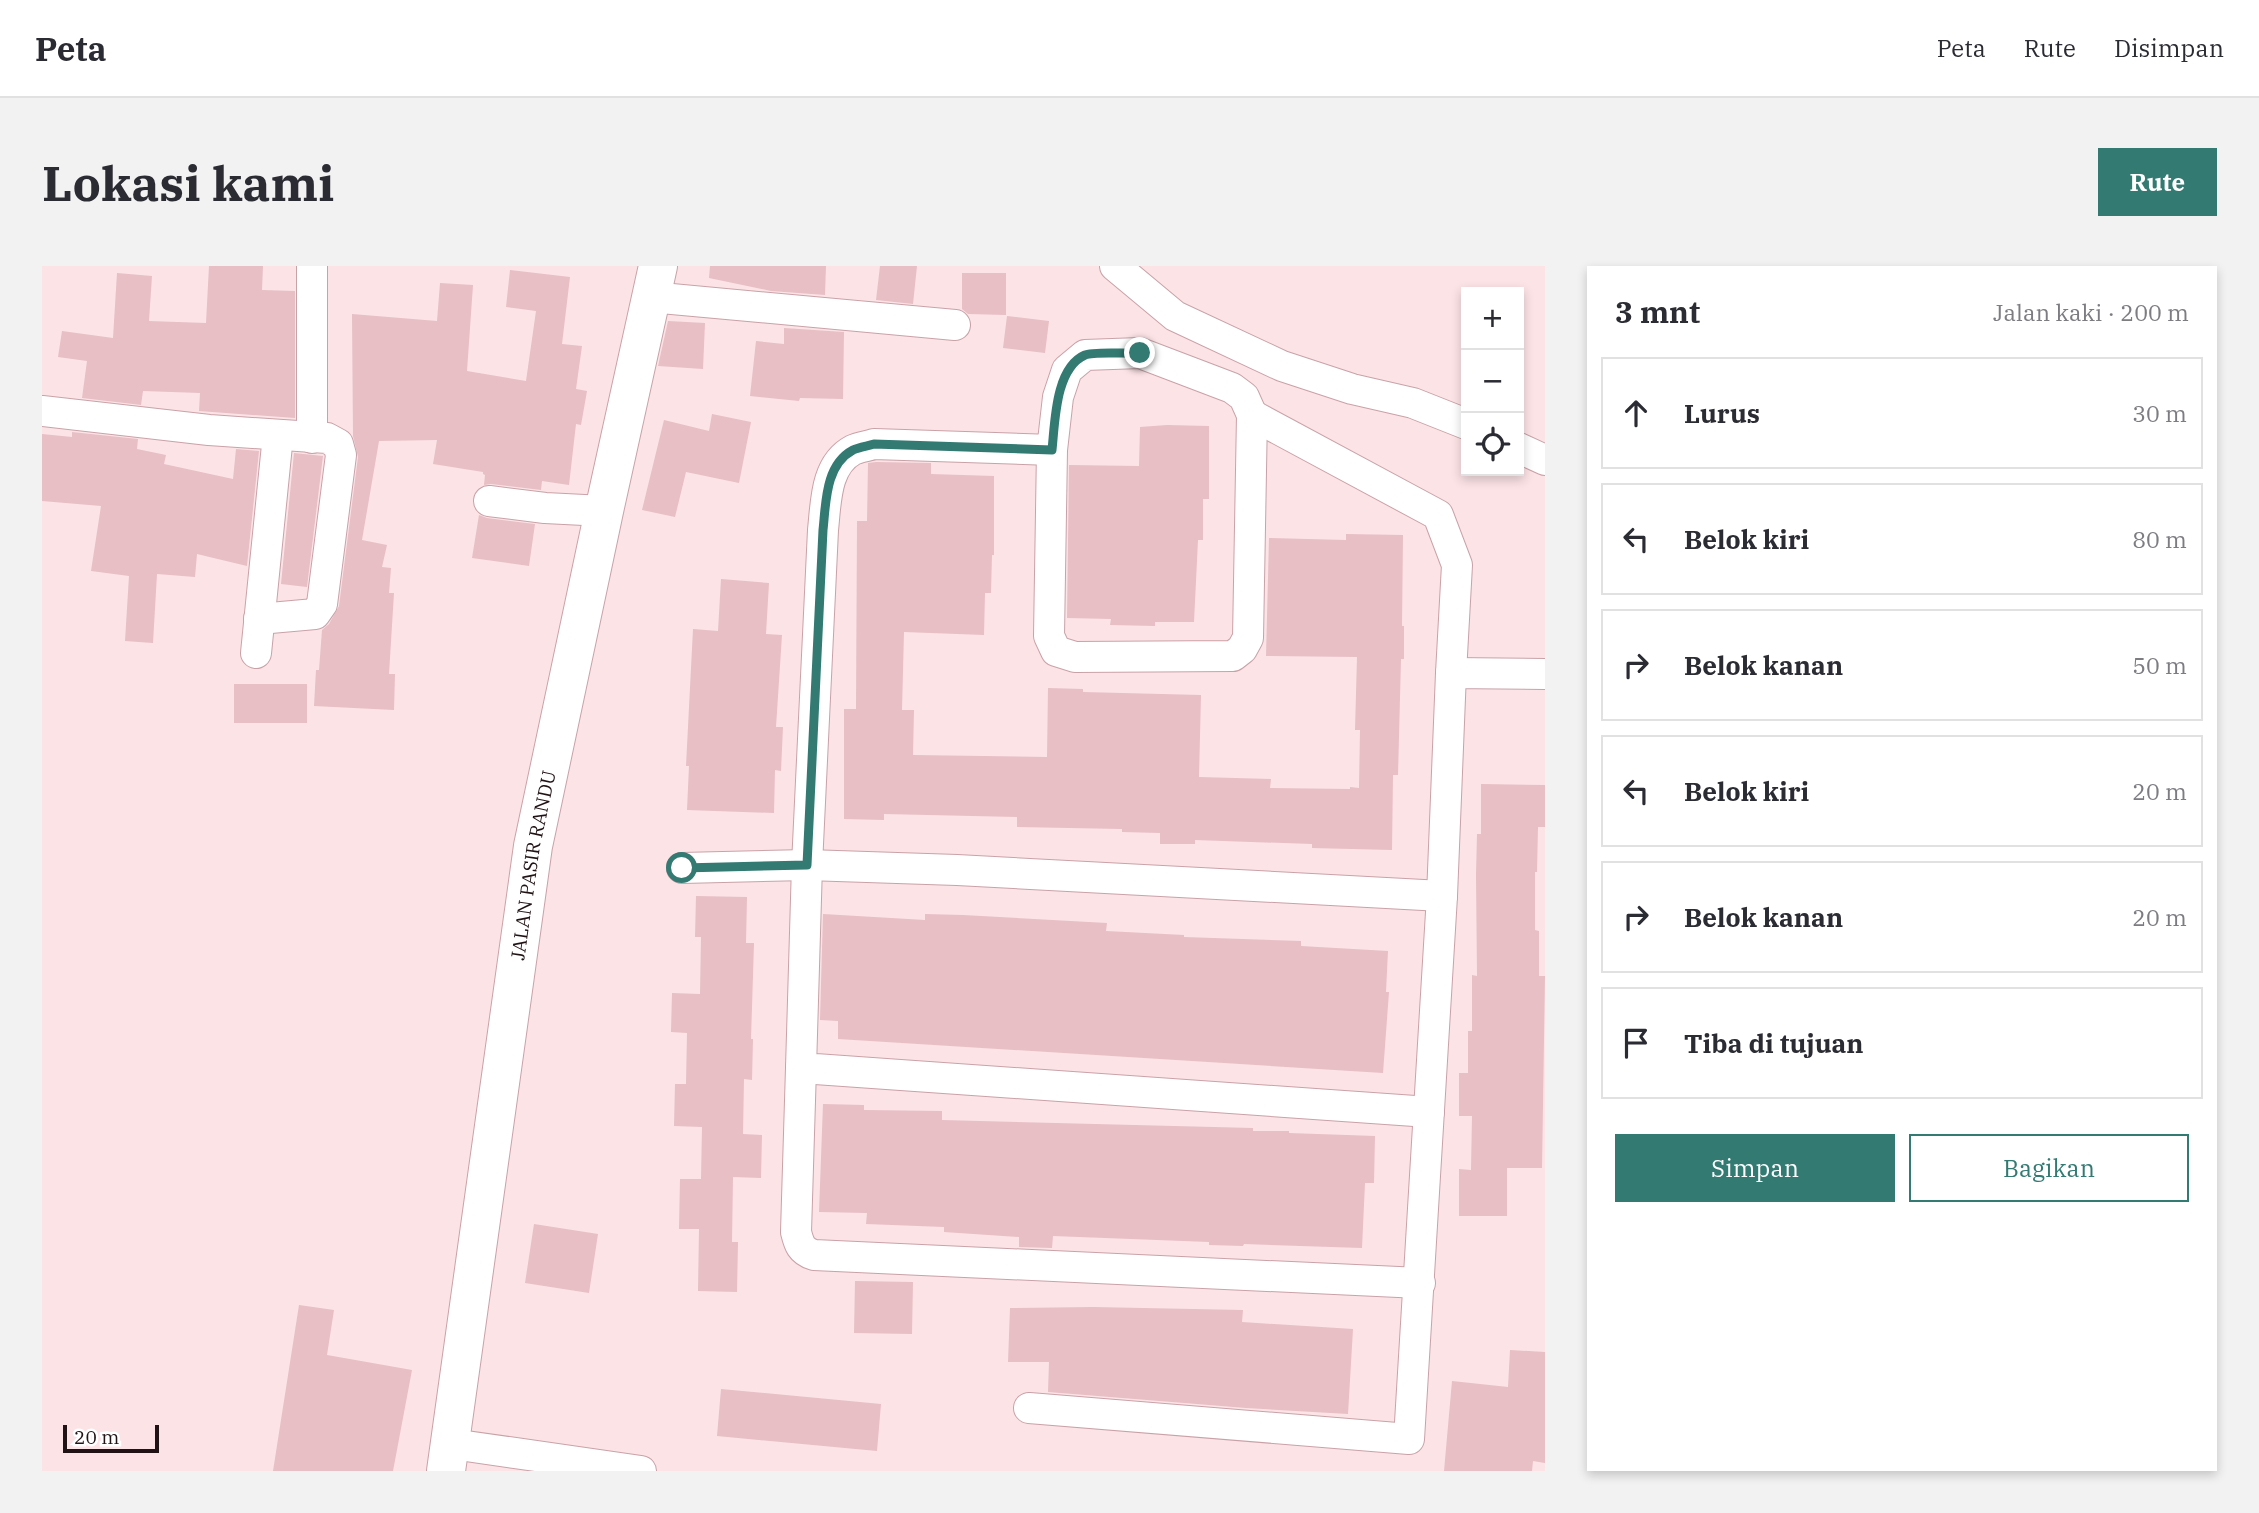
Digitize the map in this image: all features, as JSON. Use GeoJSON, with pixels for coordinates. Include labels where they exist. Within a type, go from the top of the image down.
{"type":"FeatureCollection","features":[{"type":"Feature","properties":{"kind":"main road","name":"JALAN PASIR RANDU"},"geometry":{"type":"LineString","coordinates":[[449,1457],[533,846],[654,281]]}},
{"type":"Feature","properties":{"kind":"street"},"geometry":{"type":"LineString","coordinates":[[312,266],[312,438]]}},
{"type":"Feature","properties":{"kind":"street"},"geometry":{"type":"LineString","coordinates":[[1115,266],[1175,316],[1282,366],[1352,389],[1413,403],[1461,423]]}},
{"type":"Feature","properties":{"kind":"street"},"geometry":{"type":"LineString","coordinates":[[654,281],[956,325]]}},
{"type":"Feature","properties":{"kind":"street"},"geometry":{"type":"LineString","coordinates":[[1140,353],[1233,388],[1244,397],[1252,415],[1248,638],[1242,649],[1233,656],[1075,657],[1056,651],[1049,636],[1052,450],[1058,397],[1067,370],[1085,355],[1140,353]]}},
{"type":"Feature","properties":{"kind":"street"},"geometry":{"type":"LineString","coordinates":[[42,411],[209,430],[327,438],[338,444],[341,455],[322,604],[315,614],[259,620]]}},
{"type":"Feature","properties":{"kind":"street"},"geometry":{"type":"LineString","coordinates":[[1029,1408],[1409,1439],[1442,896],[1457,565],[1438,515],[1252,415]]}},
{"type":"Feature","properties":{"kind":"street"},"geometry":{"type":"LineString","coordinates":[[256,653],[278,435]]}},
{"type":"Feature","properties":{"kind":"street"},"geometry":{"type":"LineString","coordinates":[[1052,450],[874,444],[853,450],[837,464],[829,484],[823,530],[807,865],[796,1232],[799,1244],[805,1253],[814,1255],[1420,1283]]}},
{"type":"Feature","properties":{"kind":"street"},"geometry":{"type":"LineString","coordinates":[[1524,450],[1545,460]]}},
{"type":"Feature","properties":{"kind":"street"},"geometry":{"type":"LineString","coordinates":[[489,501],[545,508],[604,510]]}},
{"type":"Feature","properties":{"kind":"street"},"geometry":{"type":"LineString","coordinates":[[1451,673],[1545,674]]}},
{"type":"Feature","properties":{"kind":"street"},"geometry":{"type":"LineString","coordinates":[[682,868],[807,865],[957,870],[1442,896]]}},
{"type":"Feature","properties":{"kind":"street"},"geometry":{"type":"LineString","coordinates":[[801,1068],[1429,1112]]}},
{"type":"Feature","properties":{"kind":"street"},"geometry":{"type":"LineString","coordinates":[[449,1457],[641,1471]]}},
{"type":"Feature","properties":{"kind":"building"},"geometry":{"type":"Polygon","coordinates":[[[209,266],[263,266],[262,290],[295,291],[295,418],[199,411],[200,393],[143,391],[141,405],[82,398],[87,361],[58,357],[62,331],[113,338],[117,273],[152,276],[149,321],[206,323],[209,266]]]}},
{"type":"Feature","properties":{"kind":"building"},"geometry":{"type":"Polygon","coordinates":[[[710,266],[826,266],[825,295],[771,291],[709,278],[710,266]]]}},
{"type":"Feature","properties":{"kind":"building"},"geometry":{"type":"Polygon","coordinates":[[[880,266],[917,266],[913,304],[876,300],[880,266]]]}},
{"type":"Feature","properties":{"kind":"building"},"geometry":{"type":"Polygon","coordinates":[[[510,270],[570,277],[562,344],[582,346],[576,389],[587,391],[581,425],[576,424],[569,485],[542,481],[541,490],[484,485],[483,472],[433,464],[437,440],[379,441],[362,540],[387,545],[382,567],[391,568],[389,593],[394,593],[389,674],[395,674],[394,710],[314,706],[322,630],[329,624],[339,606],[358,457],[353,436],[352,314],[437,321],[440,283],[473,285],[467,371],[526,381],[536,311],[506,307],[510,270]]]}},
{"type":"Feature","properties":{"kind":"building"},"geometry":{"type":"Polygon","coordinates":[[[962,273],[1006,273],[1006,315],[968,314],[962,309],[962,273]]]}},
{"type":"Feature","properties":{"kind":"building"},"geometry":{"type":"Polygon","coordinates":[[[1007,316],[1049,321],[1045,353],[1003,348],[1007,316]]]}},
{"type":"Feature","properties":{"kind":"building"},"geometry":{"type":"Polygon","coordinates":[[[668,321],[705,323],[703,369],[658,366],[668,321]]]}},
{"type":"Feature","properties":{"kind":"building"},"geometry":{"type":"Polygon","coordinates":[[[784,328],[844,332],[843,399],[800,398],[799,401],[750,396],[756,341],[784,344],[784,328]]]}},
{"type":"Feature","properties":{"kind":"building"},"geometry":{"type":"Polygon","coordinates":[[[712,414],[751,422],[739,483],[686,472],[675,517],[642,510],[664,420],[709,431],[712,414]]]}},
{"type":"Feature","properties":{"kind":"building"},"geometry":{"type":"Polygon","coordinates":[[[1209,426],[1209,499],[1203,499],[1203,540],[1198,540],[1194,622],[1155,622],[1155,626],[1110,625],[1111,619],[1067,618],[1069,465],[1139,466],[1140,427],[1209,426]]]}},
{"type":"Feature","properties":{"kind":"building"},"geometry":{"type":"Polygon","coordinates":[[[72,432],[138,439],[137,449],[166,455],[164,464],[233,479],[236,449],[259,451],[247,566],[197,554],[195,577],[157,574],[153,643],[125,641],[129,576],[91,571],[101,506],[42,501],[42,434],[72,437],[72,432]]]}},
{"type":"Feature","properties":{"kind":"building"},"geometry":{"type":"Polygon","coordinates":[[[294,453],[323,456],[307,587],[281,584],[294,453]]]}},
{"type":"Feature","properties":{"kind":"building"},"geometry":{"type":"Polygon","coordinates":[[[868,463],[931,463],[931,474],[994,476],[994,555],[991,593],[985,593],[984,635],[904,632],[902,710],[914,710],[913,755],[1047,757],[1048,688],[1083,689],[1083,692],[1201,695],[1199,777],[1271,779],[1270,788],[1359,788],[1360,730],[1355,730],[1357,657],[1266,656],[1269,538],[1346,540],[1346,534],[1403,535],[1404,659],[1401,659],[1398,775],[1393,775],[1392,850],[1195,840],[1195,844],[1160,844],[1160,833],[1122,832],[1122,829],[1017,827],[1017,817],[884,814],[884,820],[844,819],[844,709],[856,709],[857,521],[867,521],[868,463]]]}},
{"type":"Feature","properties":{"kind":"building"},"geometry":{"type":"Polygon","coordinates":[[[479,515],[535,524],[529,566],[472,558],[479,515]]]}},
{"type":"Feature","properties":{"kind":"building"},"geometry":{"type":"Polygon","coordinates":[[[721,579],[769,583],[766,634],[782,635],[776,727],[783,727],[781,771],[775,770],[774,813],[687,810],[689,766],[686,766],[693,629],[718,631],[721,579]]]}},
{"type":"Feature","properties":{"kind":"building"},"geometry":{"type":"Polygon","coordinates":[[[234,684],[307,684],[307,723],[234,723],[234,684]]]}},
{"type":"Feature","properties":{"kind":"building"},"geometry":{"type":"Polygon","coordinates":[[[1481,784],[1545,785],[1545,827],[1538,827],[1535,872],[1535,930],[1539,931],[1539,976],[1545,976],[1542,1168],[1507,1168],[1507,1216],[1459,1216],[1459,1169],[1471,1170],[1472,1116],[1459,1116],[1459,1073],[1468,1073],[1468,1031],[1472,1031],[1472,975],[1477,976],[1476,875],[1477,834],[1481,834],[1481,784]]]}},
{"type":"Feature","properties":{"kind":"building"},"geometry":{"type":"Polygon","coordinates":[[[696,896],[747,897],[746,943],[754,943],[752,1080],[744,1079],[743,1134],[762,1135],[761,1178],[733,1177],[732,1242],[738,1242],[737,1292],[698,1291],[699,1229],[679,1229],[680,1179],[701,1179],[702,1127],[674,1126],[675,1084],[686,1084],[687,1033],[671,1032],[672,993],[700,994],[701,937],[695,937],[696,896]]]}},
{"type":"Feature","properties":{"kind":"building"},"geometry":{"type":"Polygon","coordinates":[[[823,914],[925,920],[925,914],[963,915],[1107,923],[1106,931],[1301,941],[1301,946],[1388,951],[1386,992],[1389,992],[1383,1073],[838,1039],[838,1021],[820,1020],[823,914]]]}},
{"type":"Feature","properties":{"kind":"building"},"geometry":{"type":"Polygon","coordinates":[[[823,1104],[864,1105],[864,1110],[942,1111],[942,1120],[1253,1128],[1253,1131],[1375,1136],[1374,1183],[1365,1183],[1362,1248],[1209,1245],[1209,1242],[1053,1236],[1052,1248],[1019,1247],[1019,1237],[944,1232],[944,1227],[866,1224],[867,1213],[819,1212],[823,1104]]]}},
{"type":"Feature","properties":{"kind":"building"},"geometry":{"type":"Polygon","coordinates":[[[534,1224],[598,1234],[589,1293],[525,1283],[534,1224]]]}},
{"type":"Feature","properties":{"kind":"building"},"geometry":{"type":"Polygon","coordinates":[[[855,1281],[913,1282],[912,1334],[854,1333],[855,1281]]]}},
{"type":"Feature","properties":{"kind":"building"},"geometry":{"type":"Polygon","coordinates":[[[299,1305],[334,1310],[327,1355],[412,1370],[393,1471],[273,1471],[299,1305]]]}},
{"type":"Feature","properties":{"kind":"building"},"geometry":{"type":"Polygon","coordinates":[[[1010,1308],[1243,1310],[1242,1322],[1353,1329],[1348,1414],[1048,1392],[1049,1362],[1008,1362],[1010,1308]]]}},
{"type":"Feature","properties":{"kind":"building"},"geometry":{"type":"Polygon","coordinates":[[[1510,1350],[1545,1352],[1545,1463],[1533,1461],[1532,1471],[1444,1471],[1452,1381],[1508,1387],[1510,1350]]]}},
{"type":"Feature","properties":{"kind":"building"},"geometry":{"type":"Polygon","coordinates":[[[721,1389],[881,1404],[877,1451],[717,1436],[721,1389]]]}},
{"type":"Feature","properties":{"kind":"route"},"geometry":{"type":"LineString","coordinates":[[682,868],[807,865],[823,530],[829,484],[837,464],[853,450],[874,444],[1052,450],[1058,397],[1067,370],[1085,355],[1140,353]]}}]}
